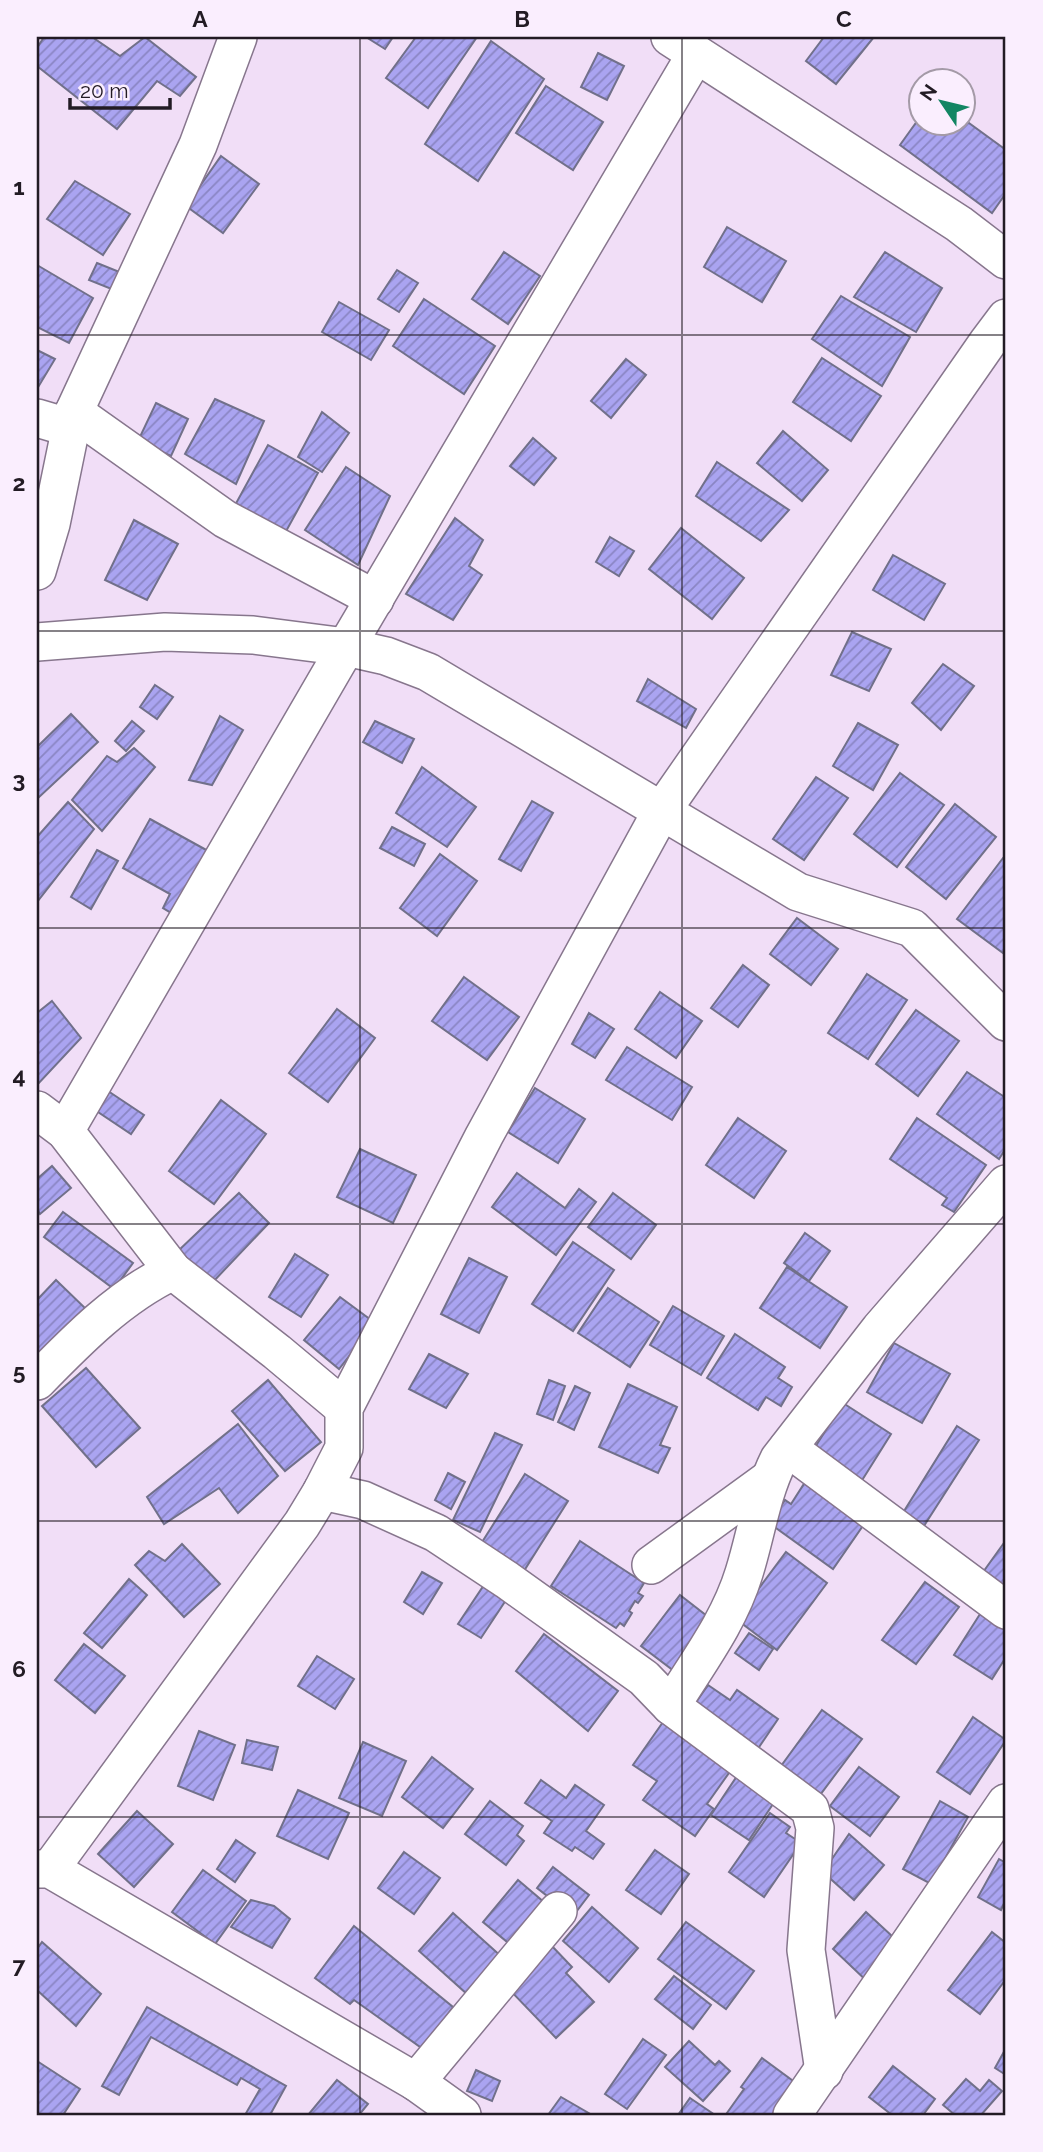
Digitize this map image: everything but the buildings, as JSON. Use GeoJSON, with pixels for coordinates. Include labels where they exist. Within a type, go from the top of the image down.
{"type":"FeatureCollection","features":[{"type":"Feature","properties":{"kind":"street"},"geometry":{"type":"LineString","coordinates":[[37,572],[51,524],[61,419],[198,145],[238,37]]}},
{"type":"Feature","properties":{"kind":"street"},"geometry":{"type":"LineString","coordinates":[[65,1131],[375,599],[683,45],[959,224],[1006,260]]}},
{"type":"Feature","properties":{"kind":"street"},"geometry":{"type":"LineString","coordinates":[[462,2115],[416,2082],[43,1869],[294,1535],[323,1491],[344,1448],[344,1408],[484,1136],[661,812],[1000,339]]}},
{"type":"Feature","properties":{"kind":"street"},"geometry":{"type":"LineString","coordinates":[[61,419],[225,519],[375,599]]}},
{"type":"Feature","properties":{"kind":"street"},"geometry":{"type":"LineString","coordinates":[[37,642],[165,632],[253,635],[346,647],[386,656],[428,672],[797,892],[912,928],[1006,1022]]}},
{"type":"Feature","properties":{"kind":"street"},"geometry":{"type":"LineString","coordinates":[[37,1110],[65,1131],[173,1271],[344,1408]]}},
{"type":"Feature","properties":{"kind":"street"},"geometry":{"type":"LineString","coordinates":[[671,1706],[729,1613],[744,1573],[768,1480],[779,1459],[880,1329],[1006,1184]]}},
{"type":"Feature","properties":{"kind":"street"},"geometry":{"type":"LineString","coordinates":[[37,1381],[111,1311],[149,1282],[173,1271]]}},
{"type":"Feature","properties":{"kind":"street"},"geometry":{"type":"LineString","coordinates":[[788,1448],[1006,1611]]}},
{"type":"Feature","properties":{"kind":"street"},"geometry":{"type":"LineString","coordinates":[[651,1565],[768,1480]]}},
{"type":"Feature","properties":{"kind":"street"},"geometry":{"type":"LineString","coordinates":[[323,1491],[363,1500],[436,1533],[644,1678],[671,1706],[810,1809],[814,1828],[806,1950],[824,2071]]}},
{"type":"Feature","properties":{"kind":"street"},"geometry":{"type":"LineString","coordinates":[[792,2115],[1006,1803]]}},
{"type":"Feature","properties":{"kind":"street"},"geometry":{"type":"LineString","coordinates":[[416,2082],[558,1912]]}}]}
